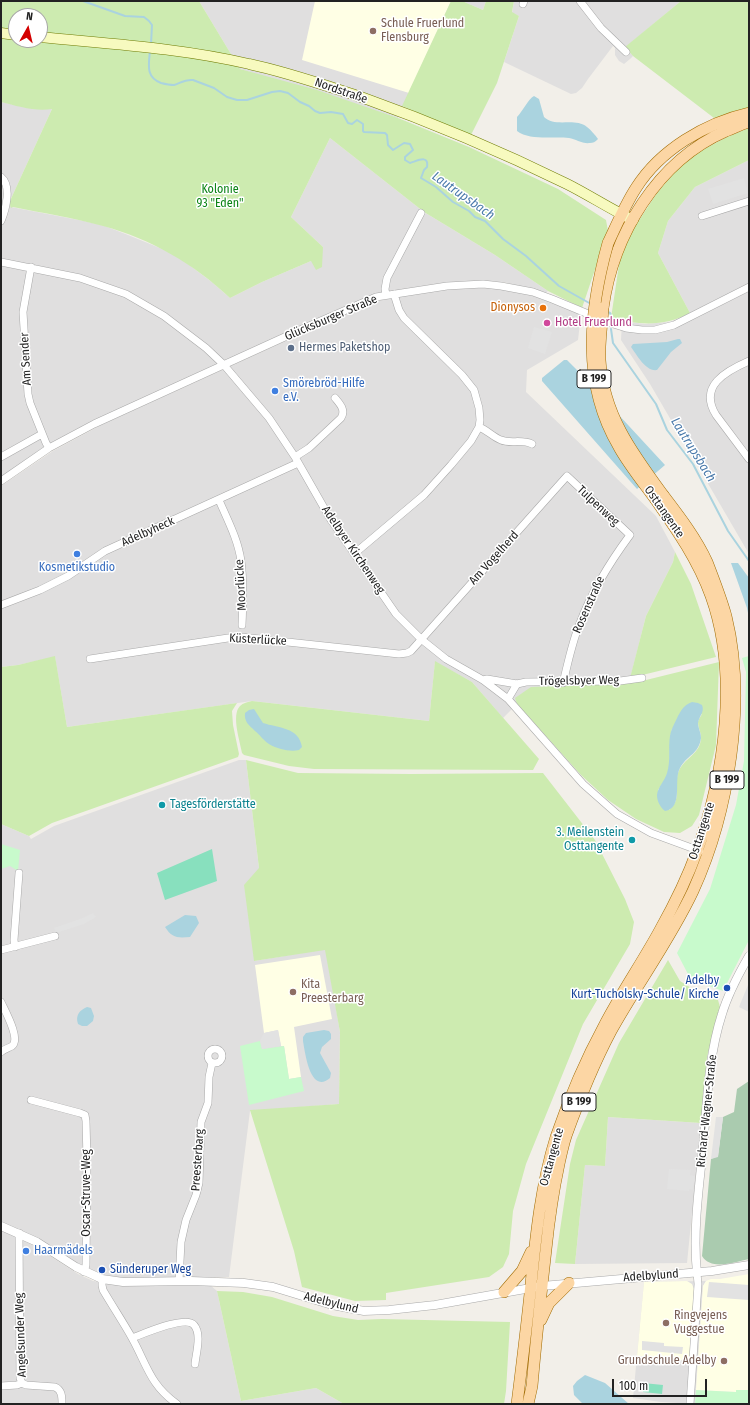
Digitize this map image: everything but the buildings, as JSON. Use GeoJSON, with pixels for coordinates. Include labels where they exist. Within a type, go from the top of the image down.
{"type":"FeatureCollection","features":[{"type":"Feature","properties":{"kind":"main road","name":"Nordstraße"},"geometry":{"type":"LineString","coordinates":[[48,38],[172,51],[249,64],[310,80],[391,108],[474,141],[567,184],[633,220]]}},
{"type":"Feature","properties":{"kind":"main road","name":"B 199"},"geometry":{"type":"LineString","coordinates":[[621,214],[636,187],[654,166],[677,145],[722,121],[749,113]]}},
{"type":"Feature","properties":{"kind":"main road","name":"B 199"},"geometry":{"type":"LineString","coordinates":[[633,220],[648,195],[668,171],[689,153],[714,136],[749,122]]}},
{"type":"Feature","properties":{"kind":"main road","name":"Osttangente"},"geometry":{"type":"LineString","coordinates":[[528,1404],[532,1386],[549,1221],[565,1139],[590,1073],[612,1030],[668,938],[692,892],[708,854],[722,806],[732,748],[734,672],[731,643],[726,616],[706,560],[687,528],[659,497],[619,447],[606,421],[595,390],[593,326],[600,274],[608,243],[621,214]]}},
{"type":"Feature","properties":{"kind":"main road","name":"Osttangente"},"geometry":{"type":"LineString","coordinates":[[517,1404],[537,1218],[545,1178],[556,1137],[582,1069],[604,1025],[660,931],[682,886],[697,850],[711,804],[723,746],[726,702],[725,673],[722,643],[711,596],[697,564],[626,443],[614,419],[604,389],[600,360],[603,308],[608,281],[619,248],[633,220]]}},
{"type":"Feature","properties":{"kind":"main road"},"geometry":{"type":"LineString","coordinates":[[504,1292],[522,1271],[535,1243]]}},
{"type":"Feature","properties":{"kind":"main road"},"geometry":{"type":"LineString","coordinates":[[538,1326],[550,1303],[569,1283]]}},
{"type":"Feature","properties":{"kind":"street"},"geometry":{"type":"LineString","coordinates":[[580,1],[601,28],[626,52]]}},
{"type":"Feature","properties":{"kind":"street"},"geometry":{"type":"LineString","coordinates":[[1,177],[6,183],[6,195],[1,221]]}},
{"type":"Feature","properties":{"kind":"street"},"geometry":{"type":"LineString","coordinates":[[702,216],[749,200]]}},
{"type":"Feature","properties":{"kind":"street"},"geometry":{"type":"LineString","coordinates":[[386,295],[384,289],[387,278],[421,212]]}},
{"type":"Feature","properties":{"kind":"street","name":"Adelbyer Kirchenweg"},"geometry":{"type":"LineString","coordinates":[[1,262],[85,279],[126,294],[169,320],[206,348],[224,365],[269,418],[296,460],[331,520],[396,614],[421,639],[446,658],[483,680],[508,699],[583,784],[617,814],[651,833],[708,854]]}},
{"type":"Feature","properties":{"kind":"street","name":"Am Sender"},"geometry":{"type":"LineString","coordinates":[[31,267],[23,312],[27,382],[30,403],[49,448]]}},
{"type":"Feature","properties":{"kind":"street","name":"Glücksburger Straße"},"geometry":{"type":"LineString","coordinates":[[1,481],[49,448],[94,424],[376,297],[461,284],[501,286],[552,298],[610,323],[626,328],[655,330],[674,325],[749,288]]}},
{"type":"Feature","properties":{"kind":"street"},"geometry":{"type":"LineString","coordinates":[[354,554],[424,494],[471,441],[479,427],[479,408],[474,390],[462,375],[404,318],[399,310],[394,294]]}},
{"type":"Feature","properties":{"kind":"street"},"geometry":{"type":"LineString","coordinates":[[749,361],[728,372],[714,385],[709,396],[711,408],[749,459]]}},
{"type":"Feature","properties":{"kind":"street","name":"Adelbyheck"},"geometry":{"type":"LineString","coordinates":[[1,605],[40,590],[68,576],[105,551],[219,500],[296,460],[341,418],[343,410],[335,398]]}},
{"type":"Feature","properties":{"kind":"street"},"geometry":{"type":"LineString","coordinates":[[479,427],[502,441],[524,441],[532,444]]}},
{"type":"Feature","properties":{"kind":"street"},"geometry":{"type":"LineString","coordinates":[[1,457],[42,434]]}},
{"type":"Feature","properties":{"kind":"street","name":"Tulpenweg"},"geometry":{"type":"LineString","coordinates":[[566,476],[630,535]]}},
{"type":"Feature","properties":{"kind":"street","name":"Am Vogelherd"},"geometry":{"type":"LineString","coordinates":[[421,639],[566,476]]}},
{"type":"Feature","properties":{"kind":"street","name":"Moorlücke"},"geometry":{"type":"LineString","coordinates":[[219,500],[234,536],[241,560],[243,602],[242,625]]}},
{"type":"Feature","properties":{"kind":"street","name":"Rosenstraße"},"geometry":{"type":"LineString","coordinates":[[563,683],[579,624],[589,601],[612,559],[630,535]]}},
{"type":"Feature","properties":{"kind":"street","name":"Küsterlücke"},"geometry":{"type":"LineString","coordinates":[[90,659],[241,637],[399,654],[411,651],[421,639]]}},
{"type":"Feature","properties":{"kind":"street","name":"Trögelsbyer Weg"},"geometry":{"type":"LineString","coordinates":[[483,680],[487,679],[517,684],[526,682],[563,683],[620,681],[642,678]]}},
{"type":"Feature","properties":{"kind":"street"},"geometry":{"type":"LineString","coordinates":[[508,699],[517,684]]}},
{"type":"Feature","properties":{"kind":"street"},"geometry":{"type":"LineString","coordinates":[[15,947],[14,940],[19,873]]}},
{"type":"Feature","properties":{"kind":"street"},"geometry":{"type":"LineString","coordinates":[[1,950],[55,936]]}},
{"type":"Feature","properties":{"kind":"street","name":"Richard-Wagner-Straße"},"geometry":{"type":"LineString","coordinates":[[697,1273],[695,1245],[700,1173],[713,1048],[722,1012],[733,985],[749,956]]}},
{"type":"Feature","properties":{"kind":"street"},"geometry":{"type":"LineString","coordinates":[[1,1002],[16,1036],[13,1046],[1,1052]]}},
{"type":"Feature","properties":{"kind":"street","name":"Preesterbarg"},"geometry":{"type":"LineString","coordinates":[[179,1281],[181,1242],[186,1220],[199,1183],[201,1122],[208,1103],[209,1077],[212,1063]]}},
{"type":"Feature","properties":{"kind":"street","name":"Oscar-Struve-Weg"},"geometry":{"type":"LineString","coordinates":[[31,1100],[84,1115],[86,1120],[86,1265],[84,1272]]}},
{"type":"Feature","properties":{"kind":"street","name":"Adelbylund"},"geometry":{"type":"LineString","coordinates":[[1,1226],[37,1242],[84,1272],[102,1279],[123,1282],[179,1281],[244,1283],[272,1287],[332,1305],[364,1311],[435,1305],[542,1286],[697,1273],[749,1265]]}},
{"type":"Feature","properties":{"kind":"street","name":"Angelsunder Weg"},"geometry":{"type":"LineString","coordinates":[[19,1233],[20,1372],[22,1383],[32,1386],[55,1387],[60,1390],[62,1404]]}},
{"type":"Feature","properties":{"kind":"street"},"geometry":{"type":"LineString","coordinates":[[690,1404],[698,1284],[697,1273]]}},
{"type":"Feature","properties":{"kind":"street"},"geometry":{"type":"LineString","coordinates":[[102,1279],[103,1290],[132,1338],[155,1384],[163,1393],[177,1404]]}},
{"type":"Feature","properties":{"kind":"street"},"geometry":{"type":"LineString","coordinates":[[132,1338],[167,1326],[187,1322],[192,1323],[195,1325],[198,1338],[195,1364]]}},
{"type":"Feature","properties":{"kind":"street"},"geometry":{"type":"LineString","coordinates":[[1,1386],[17,1385],[22,1383]]}},
{"type":"Feature","properties":{"kind":"shaded area"},"geometry":{"type":"Polygon","coordinates":[[[199,1],[451,1],[398,118],[240,69],[199,1]]]}},
{"type":"Feature","properties":{"kind":"shaded area","name":"Schule Fruerlund Flensburg"},"geometry":{"type":"Polygon","coordinates":[[[315,1],[451,1],[409,93],[302,60],[315,1]]]}},
{"type":"Feature","properties":{"kind":"shaded area"},"geometry":{"type":"Polygon","coordinates":[[[462,1],[486,1],[483,10],[462,1]]]}},
{"type":"Feature","properties":{"kind":"shaded area"},"geometry":{"type":"Polygon","coordinates":[[[514,1],[681,1],[626,47],[633,56],[630,59],[624,64],[619,61],[615,55],[615,48],[613,46],[582,88],[576,93],[571,94],[504,62],[519,16],[512,13],[514,1]]]}},
{"type":"Feature","properties":{"kind":"shaded area"},"geometry":{"type":"Polygon","coordinates":[[[1,102],[30,108],[52,109],[9,203],[11,207],[105,226],[165,250],[184,261],[230,298],[262,282],[311,261],[323,247],[291,217],[330,138],[424,212],[495,255],[548,291],[546,293],[504,282],[474,281],[376,294],[92,422],[1,478],[1,102]]]}},
{"type":"Feature","properties":{"kind":"shaded area"},"geometry":{"type":"Polygon","coordinates":[[[749,160],[749,554],[650,384],[621,340],[622,321],[645,324],[668,322],[680,319],[690,313],[658,253],[668,221],[695,187],[749,160]]]}},
{"type":"Feature","properties":{"kind":"shaded area"},"geometry":{"type":"Polygon","coordinates":[[[744,178],[748,193],[713,204],[708,189],[744,178]]]}},
{"type":"Feature","properties":{"kind":"shaded area"},"geometry":{"type":"Polygon","coordinates":[[[486,287],[524,293],[553,302],[581,314],[578,340],[527,370],[526,392],[656,516],[675,552],[673,562],[646,616],[629,683],[517,704],[503,718],[472,682],[435,662],[429,721],[252,701],[67,727],[55,657],[1,667],[1,486],[53,451],[103,424],[334,319],[378,301],[404,295],[456,288],[486,287]]]}},
{"type":"Feature","properties":{"kind":"shaded area"},"geometry":{"type":"Polygon","coordinates":[[[534,327],[552,332],[545,354],[528,348],[534,327]]]}},
{"type":"Feature","properties":{"kind":"shaded area"},"geometry":{"type":"Polygon","coordinates":[[[239,760],[246,760],[259,868],[254,961],[326,949],[340,1032],[339,1104],[250,1111],[229,1277],[124,1278],[101,1274],[79,1265],[1,1223],[1,824],[29,836],[31,839],[54,826],[239,760]]]}},
{"type":"Feature","properties":{"kind":"shaded area"},"geometry":{"type":"Polygon","coordinates":[[[93,913],[96,917],[84,924],[56,933],[54,928],[93,913]]]}},
{"type":"Feature","properties":{"kind":"shaded area","name":"Kita Preesterbarg"},"geometry":{"type":"Polygon","coordinates":[[[320,955],[332,1019],[294,1027],[301,1077],[289,1079],[284,1046],[281,1046],[278,1030],[264,1033],[255,965],[320,955]]]}},
{"type":"Feature","properties":{"kind":"shaded area"},"geometry":{"type":"Polygon","coordinates":[[[749,985],[749,1012],[739,1007],[749,985]]]}},
{"type":"Feature","properties":{"kind":"shaded area"},"geometry":{"type":"Polygon","coordinates":[[[278,1030],[281,1046],[262,1049],[260,1041],[264,1033],[278,1030]]]}},
{"type":"Feature","properties":{"kind":"shaded area"},"geometry":{"type":"Polygon","coordinates":[[[749,1081],[749,1259],[724,1264],[711,1263],[706,1261],[702,1256],[711,1159],[718,1156],[723,1117],[734,1112],[737,1089],[749,1081]]]}},
{"type":"Feature","properties":{"kind":"shaded area"},"geometry":{"type":"Polygon","coordinates":[[[608,1117],[701,1123],[687,1263],[575,1264],[585,1165],[605,1166],[608,1117]]]}},
{"type":"Feature","properties":{"kind":"shaded area"},"geometry":{"type":"Polygon","coordinates":[[[716,1117],[723,1117],[718,1157],[711,1159],[716,1117]]]}},
{"type":"Feature","properties":{"kind":"shaded area"},"geometry":{"type":"Polygon","coordinates":[[[669,1169],[691,1170],[690,1175],[695,1176],[693,1190],[667,1189],[669,1169]]]}},
{"type":"Feature","properties":{"kind":"shaded area"},"geometry":{"type":"Polygon","coordinates":[[[1,1230],[27,1241],[78,1274],[93,1281],[132,1285],[210,1285],[217,1291],[241,1401],[316,1388],[344,1404],[1,1404],[1,1230]]]}},
{"type":"Feature","properties":{"kind":"shaded area","name":"Grundschule Adelby"},"geometry":{"type":"Polygon","coordinates":[[[749,1274],[749,1390],[736,1390],[736,1392],[696,1390],[703,1286],[706,1281],[711,1279],[749,1274]]]}},
{"type":"Feature","properties":{"kind":"shaded area","name":"Ringvejens Vuggestue"},"geometry":{"type":"Polygon","coordinates":[[[687,1281],[692,1284],[694,1289],[689,1361],[637,1356],[644,1282],[687,1281]]]}},
{"type":"Feature","properties":{"kind":"shaded area"},"geometry":{"type":"Polygon","coordinates":[[[706,1281],[703,1286],[695,1404],[661,1402],[633,1398],[644,1282],[706,1281]]]}},
{"type":"Feature","properties":{"kind":"shaded area"},"geometry":{"type":"Polygon","coordinates":[[[709,1282],[749,1285],[749,1300],[707,1297],[709,1282]]]}},
{"type":"Feature","properties":{"kind":"shaded area"},"geometry":{"type":"Polygon","coordinates":[[[642,1341],[664,1343],[664,1346],[683,1347],[682,1354],[642,1350],[642,1341]]]}},
{"type":"Feature","properties":{"kind":"green space","name":"Kolonie 93 \"Eden\""},"geometry":{"type":"Polygon","coordinates":[[[1,1],[199,1],[240,69],[317,90],[398,118],[469,147],[558,189],[606,220],[608,231],[582,308],[548,291],[495,255],[424,212],[330,138],[291,217],[323,247],[322,267],[316,270],[311,261],[262,282],[230,298],[202,274],[171,254],[121,231],[81,220],[13,207],[11,208],[9,203],[52,109],[46,110],[20,107],[1,102],[1,1]]]}},
{"type":"Feature","properties":{"kind":"green space"},"geometry":{"type":"Polygon","coordinates":[[[451,1],[462,1],[483,10],[486,1],[514,1],[512,12],[519,16],[497,83],[471,135],[402,106],[451,1]]]}},
{"type":"Feature","properties":{"kind":"green space"},"geometry":{"type":"Polygon","coordinates":[[[681,1],[749,1],[749,109],[714,118],[633,56],[625,47],[681,1]]]}},
{"type":"Feature","properties":{"kind":"green space"},"geometry":{"type":"Polygon","coordinates":[[[749,128],[749,160],[695,187],[668,221],[658,253],[690,313],[681,318],[661,323],[631,322],[611,318],[620,258],[632,231],[657,193],[676,171],[697,153],[725,138],[749,128]]]}},
{"type":"Feature","properties":{"kind":"green space"},"geometry":{"type":"Polygon","coordinates":[[[675,552],[691,584],[716,657],[630,678],[646,616],[673,562],[675,552]]]}},
{"type":"Feature","properties":{"kind":"green space"},"geometry":{"type":"Polygon","coordinates":[[[55,656],[67,727],[237,703],[232,711],[233,725],[239,754],[238,757],[52,823],[29,836],[1,824],[1,667],[18,665],[55,656]]]}},
{"type":"Feature","properties":{"kind":"green space"},"geometry":{"type":"Polygon","coordinates":[[[749,656],[749,940],[723,991],[704,984],[689,976],[677,953],[710,889],[736,805],[744,761],[746,672],[742,658],[749,656]]]}},
{"type":"Feature","properties":{"kind":"green space"},"geometry":{"type":"Polygon","coordinates":[[[435,661],[472,682],[539,759],[533,770],[314,769],[289,766],[244,755],[242,753],[236,715],[240,706],[244,703],[252,701],[429,721],[435,661]]]}},
{"type":"Feature","properties":{"kind":"green space"},"geometry":{"type":"Polygon","coordinates":[[[719,662],[716,745],[699,815],[692,826],[680,833],[664,832],[636,819],[608,800],[581,775],[517,704],[515,698],[531,687],[629,683],[719,662]],[[702,714],[672,729],[668,771],[666,778],[658,790],[669,810],[673,806],[677,797],[678,773],[700,744],[701,734],[698,722],[702,714]]]}},
{"type":"Feature","properties":{"kind":"green space"},"geometry":{"type":"Polygon","coordinates":[[[246,760],[298,773],[543,773],[595,840],[625,899],[634,922],[630,944],[583,1024],[526,1164],[513,1211],[509,1254],[503,1267],[489,1277],[386,1293],[386,1300],[355,1301],[302,1287],[294,1251],[250,1110],[339,1104],[340,1032],[325,950],[254,961],[244,885],[259,868],[246,760]]]}},
{"type":"Feature","properties":{"kind":"green space"},"geometry":{"type":"Polygon","coordinates":[[[1,844],[20,850],[18,871],[10,866],[1,869],[1,844]]]}},
{"type":"Feature","properties":{"kind":"green space"},"geometry":{"type":"Polygon","coordinates":[[[212,849],[217,881],[165,900],[157,873],[212,849]]]}},
{"type":"Feature","properties":{"kind":"green space"},"geometry":{"type":"Polygon","coordinates":[[[668,960],[680,981],[699,993],[718,1000],[720,1007],[707,1057],[701,1123],[608,1117],[605,1166],[585,1165],[575,1264],[555,1263],[570,1164],[576,1140],[619,1043],[668,960]]]}},
{"type":"Feature","properties":{"kind":"green space"},"geometry":{"type":"Polygon","coordinates":[[[260,1041],[262,1049],[284,1046],[289,1079],[301,1077],[304,1091],[249,1105],[240,1046],[260,1041]]]}},
{"type":"Feature","properties":{"kind":"green space"},"geometry":{"type":"Polygon","coordinates":[[[217,1291],[243,1292],[272,1297],[333,1316],[358,1320],[382,1319],[510,1322],[504,1404],[344,1404],[316,1388],[241,1401],[217,1291]]]}},
{"type":"Feature","properties":{"kind":"green space"},"geometry":{"type":"Polygon","coordinates":[[[643,1383],[663,1385],[662,1394],[643,1392],[643,1383]]]}},
{"type":"Feature","properties":{"kind":"green space"},"geometry":{"type":"Polygon","coordinates":[[[696,1390],[736,1392],[736,1390],[749,1390],[749,1404],[695,1404],[696,1390]]]}},
{"type":"Feature","properties":{"kind":"water"},"geometry":{"type":"Polygon","coordinates":[[[534,96],[539,99],[544,117],[554,122],[582,124],[587,127],[598,139],[593,143],[587,143],[569,138],[542,138],[528,136],[517,131],[517,117],[534,96]]]}},
{"type":"Feature","properties":{"kind":"water"},"geometry":{"type":"Polygon","coordinates":[[[680,339],[682,343],[671,352],[657,370],[653,370],[646,366],[631,347],[633,344],[667,342],[680,339]]]}},
{"type":"Feature","properties":{"kind":"water"},"geometry":{"type":"Polygon","coordinates":[[[564,360],[567,360],[580,373],[665,465],[637,489],[542,381],[542,378],[564,360]]]}},
{"type":"Feature","properties":{"kind":"water"},"geometry":{"type":"Polygon","coordinates":[[[731,563],[738,563],[749,578],[749,618],[747,608],[731,563]]]}},
{"type":"Feature","properties":{"kind":"water"},"geometry":{"type":"Polygon","coordinates":[[[692,702],[698,703],[703,707],[698,723],[701,736],[700,743],[698,748],[680,768],[677,779],[677,793],[674,805],[671,809],[665,811],[659,804],[657,795],[668,768],[669,741],[672,728],[682,709],[687,704],[692,702]]]}},
{"type":"Feature","properties":{"kind":"water"},"geometry":{"type":"Polygon","coordinates":[[[254,709],[263,723],[287,729],[292,732],[300,740],[302,747],[295,751],[284,750],[267,743],[246,721],[245,713],[254,709]]]}},
{"type":"Feature","properties":{"kind":"water"},"geometry":{"type":"Polygon","coordinates":[[[185,915],[196,916],[199,923],[190,937],[178,937],[170,933],[165,927],[185,915]]]}},
{"type":"Feature","properties":{"kind":"water"},"geometry":{"type":"Polygon","coordinates":[[[87,1007],[91,1008],[94,1016],[93,1021],[87,1026],[82,1026],[78,1024],[77,1018],[80,1011],[87,1007]]]}},
{"type":"Feature","properties":{"kind":"water"},"geometry":{"type":"Polygon","coordinates":[[[324,1030],[329,1031],[331,1034],[331,1039],[322,1047],[320,1053],[331,1073],[330,1078],[323,1082],[318,1081],[313,1077],[305,1054],[303,1037],[306,1033],[324,1030]]]}},
{"type":"Feature","properties":{"kind":"water"},"geometry":{"type":"Polygon","coordinates":[[[585,1375],[605,1383],[629,1404],[583,1404],[574,1395],[573,1386],[585,1375]]]}},
{"type":"Feature","properties":{"kind":"waterway","name":"Lautrupsbach"},"geometry":{"type":"LineString","coordinates":[[83,1],[125,16],[144,17],[152,25],[151,44]]}},
{"type":"Feature","properties":{"kind":"waterway","name":"Lautrupsbach"},"geometry":{"type":"LineString","coordinates":[[150,50],[150,74],[161,83],[174,85],[193,80],[214,88],[227,97],[237,100],[247,100],[280,91],[288,93],[300,102],[320,113],[331,112],[343,114],[348,123],[352,124],[357,120],[363,124],[364,132],[385,133],[387,135],[388,145],[393,150],[404,143],[410,144],[413,150],[405,157],[405,160],[410,163],[424,159],[427,163],[427,167],[421,178],[436,187],[453,202],[469,211],[475,217],[485,221],[503,239],[526,256],[559,286],[591,304]]}},
{"type":"Feature","properties":{"kind":"waterway","name":"Lautrupsbach"},"geometry":{"type":"LineString","coordinates":[[606,311],[610,313],[612,317]]}},
{"type":"Feature","properties":{"kind":"waterway","name":"Lautrupsbach"},"geometry":{"type":"LineString","coordinates":[[611,329],[613,343],[656,404],[667,430],[693,464],[728,531],[749,561]]}},
{"type":"Feature","properties":{"kind":"place","name":"Schule Fruerlund Flensburg"},"geometry":{"type":"Point","coordinates":[373,31]}},
{"type":"Feature","properties":{"kind":"place","name":"Dionysos"},"geometry":{"type":"Point","coordinates":[543,308]}},
{"type":"Feature","properties":{"kind":"place","name":"Hotel Fruerlund"},"geometry":{"type":"Point","coordinates":[547,323]}},
{"type":"Feature","properties":{"kind":"place","name":"Hermes Paketshop"},"geometry":{"type":"Point","coordinates":[291,348]}},
{"type":"Feature","properties":{"kind":"place","name":"Smörebröd-Hilfe e.V."},"geometry":{"type":"Point","coordinates":[275,391]}},
{"type":"Feature","properties":{"kind":"place","name":"Kosmetikstudio"},"geometry":{"type":"Point","coordinates":[77,554]}},
{"type":"Feature","properties":{"kind":"place","name":"Tagesförderstätte"},"geometry":{"type":"Point","coordinates":[162,805]}},
{"type":"Feature","properties":{"kind":"place","name":"3. Meilenstein Osttangente"},"geometry":{"type":"Point","coordinates":[632,840]}},
{"type":"Feature","properties":{"kind":"place","name":"Adelby Kurt-Tucholsky-Schule/ Kirche"},"geometry":{"type":"Point","coordinates":[727,988]}},
{"type":"Feature","properties":{"kind":"place","name":"Kita Preesterbarg"},"geometry":{"type":"Point","coordinates":[293,992]}},
{"type":"Feature","properties":{"kind":"place","name":"Haarmädels"},"geometry":{"type":"Point","coordinates":[26,1251]}},
{"type":"Feature","properties":{"kind":"place","name":"Sünderuper Weg"},"geometry":{"type":"Point","coordinates":[102,1270]}},
{"type":"Feature","properties":{"kind":"place","name":"Ringvejens Vuggestue"},"geometry":{"type":"Point","coordinates":[666,1323]}},
{"type":"Feature","properties":{"kind":"place","name":"Grundschule Adelby"},"geometry":{"type":"Point","coordinates":[724,1361]}}]}
